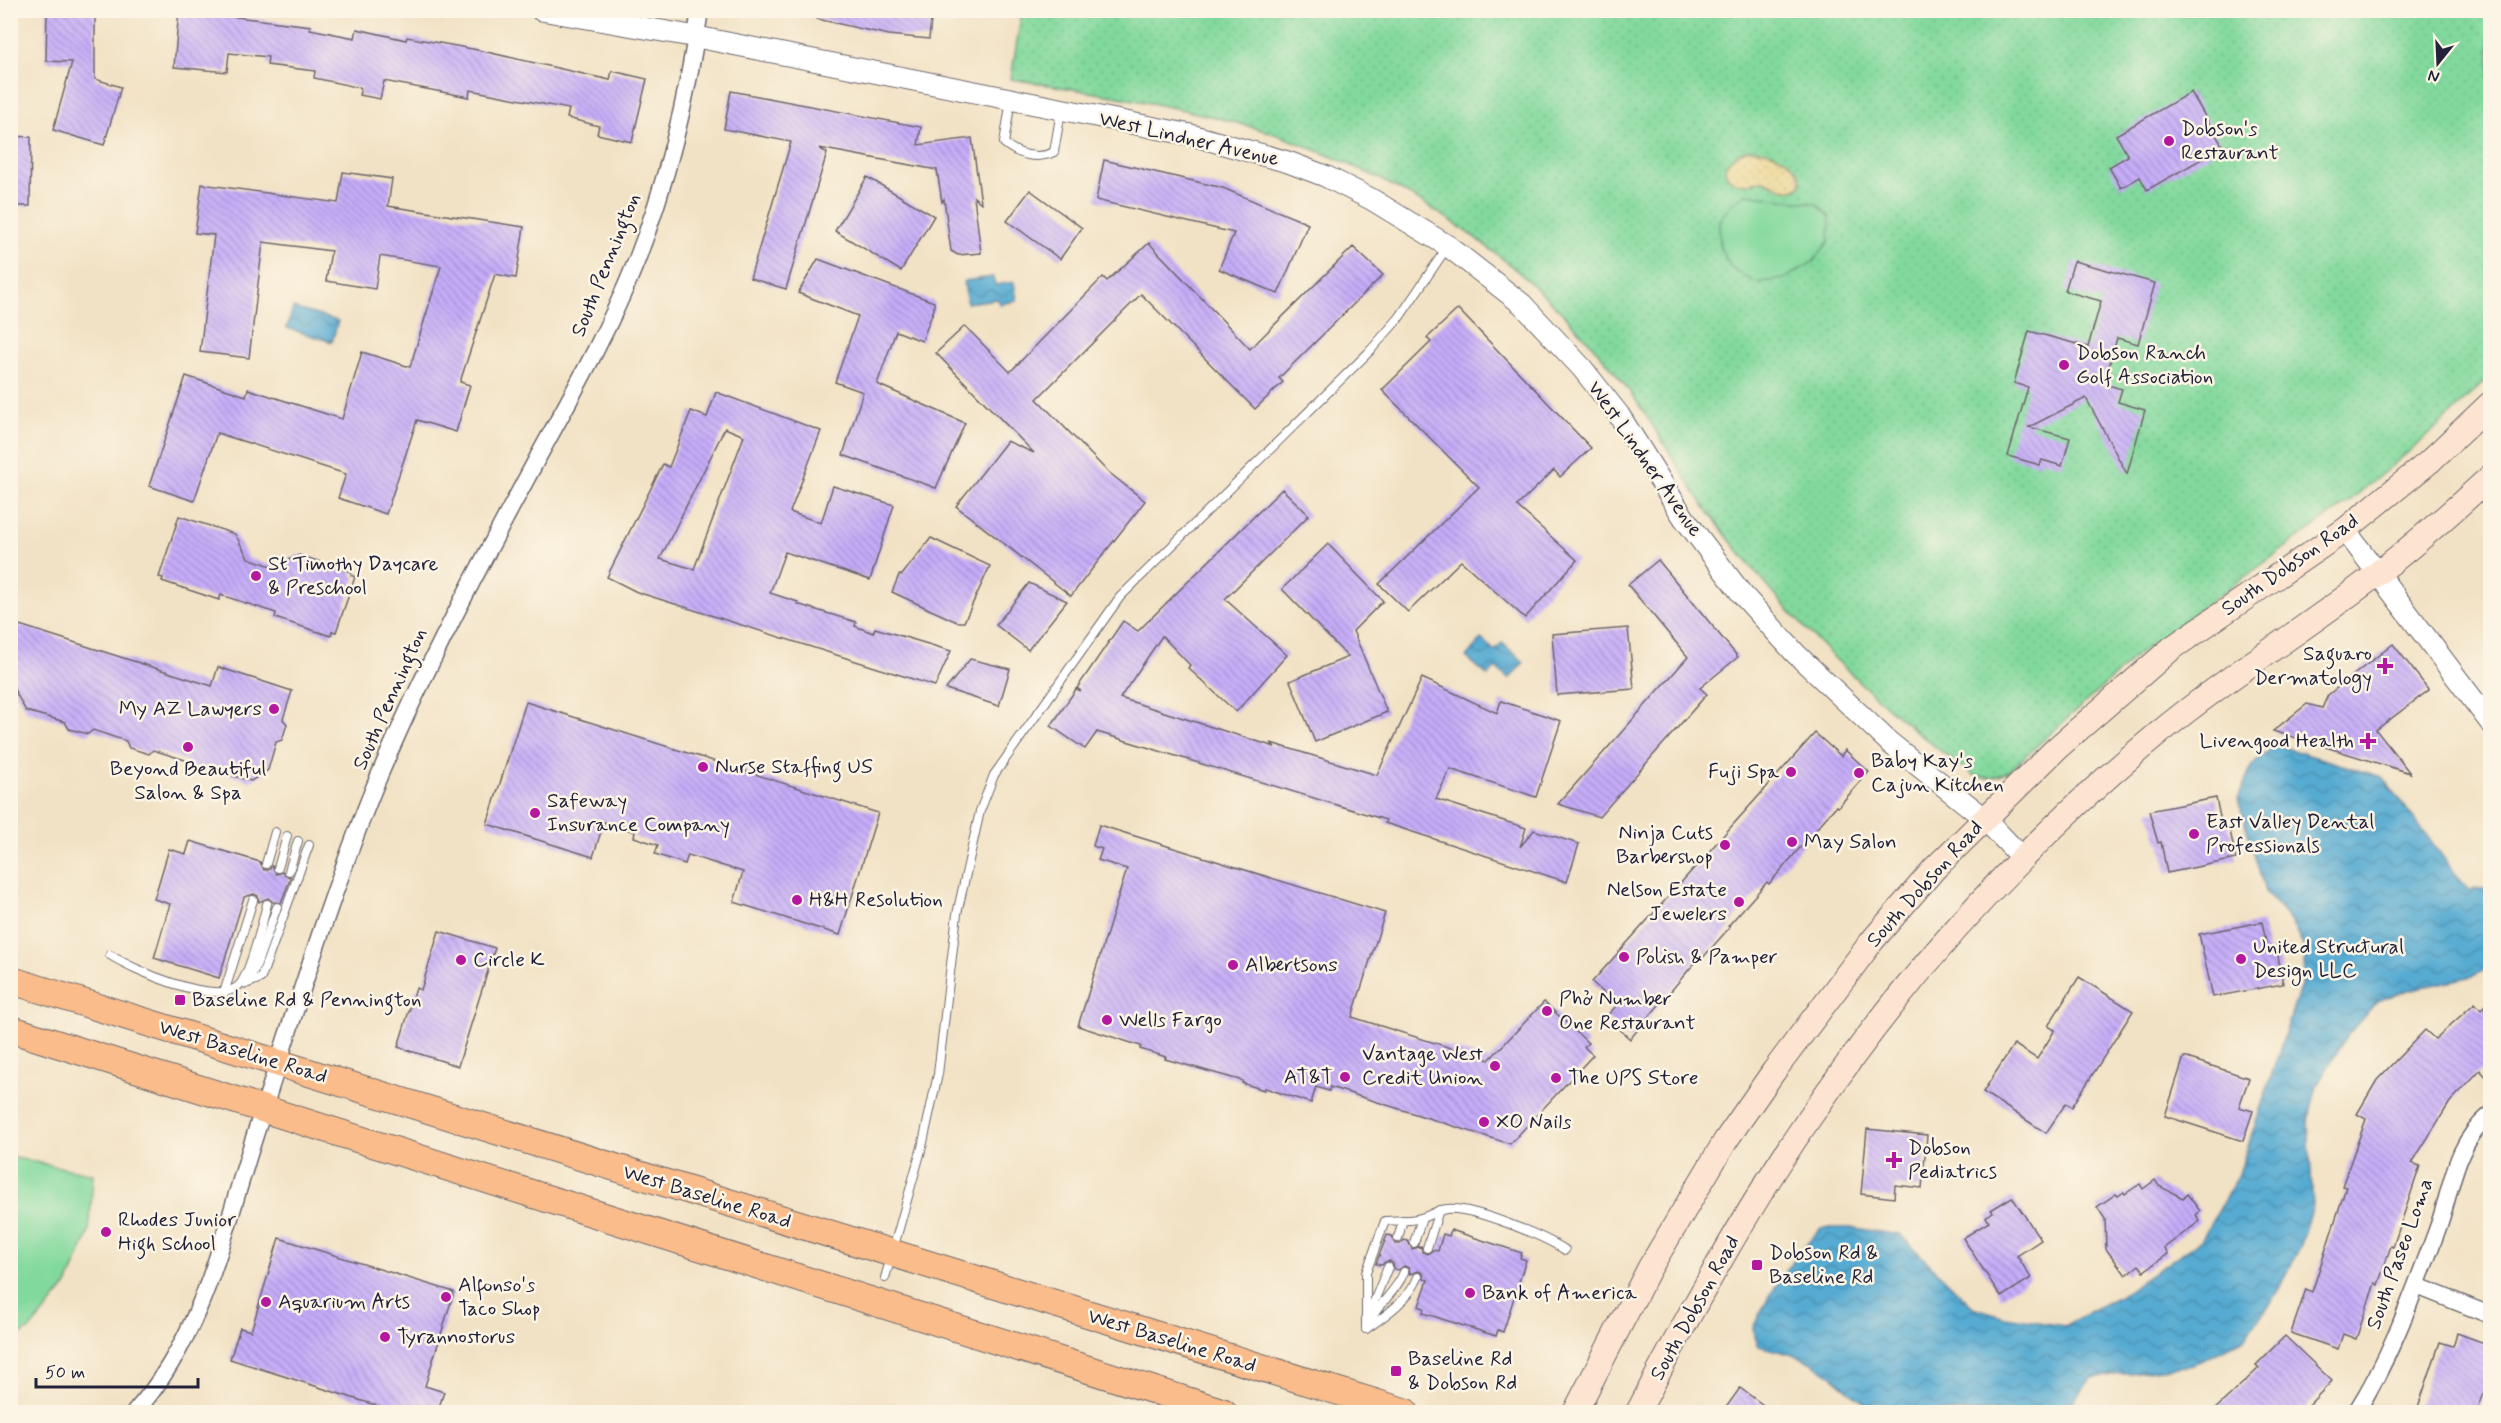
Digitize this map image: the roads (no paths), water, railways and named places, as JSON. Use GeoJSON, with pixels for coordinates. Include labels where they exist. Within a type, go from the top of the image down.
{"type":"FeatureCollection","features":[{"type":"Feature","properties":{"kind":"main road","name":"South Dobson Road"},"geometry":{"type":"LineString","coordinates":[[1575,1413],[1649,1269],[1726,1140],[1774,1071],[1872,941],[1935,869],[2057,748],[2172,648],[2345,530],[2428,462],[2490,404]]}},
{"type":"Feature","properties":{"kind":"main road","name":"South Dobson Road"},"geometry":{"type":"LineString","coordinates":[[1638,1413],[1705,1285],[1805,1124],[1851,1060],[1978,904],[2107,778],[2159,732],[2214,689],[2378,573],[2490,477]]}},
{"type":"Feature","properties":{"kind":"main road","name":"West Baseline Road"},"geometry":{"type":"LineString","coordinates":[[10,980],[278,1063],[888,1266],[1405,1413]]}},
{"type":"Feature","properties":{"kind":"main road"},"geometry":{"type":"LineString","coordinates":[[10,1029],[1223,1413]]}},
{"type":"Feature","properties":{"kind":"street","name":"West Lindner Avenue"},"geometry":{"type":"LineString","coordinates":[[540,10],[696,37],[1191,135],[1288,162],[1325,176],[1371,199],[1448,246],[1522,304],[1582,368],[1619,415],[1684,518],[1741,593],[1795,653],[1890,743],[1984,818],[2024,859]]}},
{"type":"Feature","properties":{"kind":"street","name":"South Pennington"},"geometry":{"type":"LineString","coordinates":[[135,1413],[176,1357],[203,1297],[331,902],[374,790],[411,704],[468,586],[605,333],[636,263],[658,200],[692,67],[700,10]]}},
{"type":"Feature","properties":{"kind":"street"},"geometry":{"type":"LineString","coordinates":[[2345,530],[2490,722]]}},
{"type":"Feature","properties":{"kind":"street","name":"South Paseo Loma"},"geometry":{"type":"LineString","coordinates":[[2356,1413],[2374,1383],[2417,1286],[2438,1228],[2461,1151],[2490,1115]]}},
{"type":"Feature","properties":{"kind":"street"},"geometry":{"type":"LineString","coordinates":[[2417,1286],[2490,1315]]}},
{"type":"Feature","properties":{"kind":"lane"},"geometry":{"type":"LineString","coordinates":[[1011,100],[1004,143],[1014,152],[1043,157],[1053,152],[1061,110]]}},
{"type":"Feature","properties":{"kind":"lane"},"geometry":{"type":"LineString","coordinates":[[888,1266],[922,1147],[938,1074],[957,914],[980,811],[994,775],[1120,597],[1252,464],[1369,352],[1399,318],[1448,246]]}},
{"type":"Feature","properties":{"kind":"lane"},"geometry":{"type":"LineString","coordinates":[[266,864],[275,832]]}},
{"type":"Feature","properties":{"kind":"lane"},"geometry":{"type":"LineString","coordinates":[[278,868],[287,836]]}},
{"type":"Feature","properties":{"kind":"lane"},"geometry":{"type":"LineString","coordinates":[[289,871],[298,841]]}},
{"type":"Feature","properties":{"kind":"lane"},"geometry":{"type":"LineString","coordinates":[[110,955],[134,970],[203,991],[224,993],[261,978],[309,846]]}},
{"type":"Feature","properties":{"kind":"lane"},"geometry":{"type":"LineString","coordinates":[[224,993],[253,900]]}},
{"type":"Feature","properties":{"kind":"lane"},"geometry":{"type":"LineString","coordinates":[[237,987],[246,976],[267,904]]}},
{"type":"Feature","properties":{"kind":"lane"},"geometry":{"type":"LineString","coordinates":[[249,983],[277,907]]}},
{"type":"Feature","properties":{"kind":"lane"},"geometry":{"type":"LineString","coordinates":[[1366,1329],[1366,1273],[1384,1221],[1422,1218],[1439,1210],[1450,1208],[1466,1210],[1548,1239],[1565,1250]]}},
{"type":"Feature","properties":{"kind":"lane"},"geometry":{"type":"LineString","coordinates":[[1427,1248],[1439,1210]]}},
{"type":"Feature","properties":{"kind":"lane"},"geometry":{"type":"LineString","coordinates":[[1414,1243],[1422,1218]]}},
{"type":"Feature","properties":{"kind":"lane"},"geometry":{"type":"LineString","coordinates":[[1398,1238],[1403,1220]]}},
{"type":"Feature","properties":{"kind":"lane"},"geometry":{"type":"LineString","coordinates":[[1366,1329],[1370,1311],[1388,1267]]}},
{"type":"Feature","properties":{"kind":"lane"},"geometry":{"type":"LineString","coordinates":[[1366,1329],[1380,1305],[1396,1288],[1404,1272]]}},
{"type":"Feature","properties":{"kind":"lane"},"geometry":{"type":"LineString","coordinates":[[1366,1329],[1408,1295],[1418,1276]]}},
{"type":"Feature","properties":{"kind":"water"},"geometry":{"type":"Polygon","coordinates":[[[993,277],[995,285],[1014,282],[1017,301],[999,304],[998,299],[967,303],[964,281],[993,277]]]}},
{"type":"Feature","properties":{"kind":"water"},"geometry":{"type":"Polygon","coordinates":[[[293,308],[338,321],[332,342],[287,328],[293,308]]]}},
{"type":"Feature","properties":{"kind":"water"},"geometry":{"type":"Polygon","coordinates":[[[1481,639],[1495,651],[1502,643],[1524,662],[1509,679],[1495,668],[1488,676],[1466,657],[1481,639]]]}},
{"type":"Feature","properties":{"kind":"water"},"geometry":{"type":"Polygon","coordinates":[[[2275,745],[2382,777],[2468,890],[2490,888],[2490,967],[2473,976],[2408,990],[2377,1001],[2346,1037],[2317,1085],[2308,1122],[2313,1206],[2300,1248],[2272,1301],[2243,1340],[2193,1365],[2091,1378],[2065,1412],[1875,1412],[1826,1371],[1801,1357],[1758,1346],[1753,1328],[1760,1314],[1783,1275],[1821,1228],[1854,1228],[1900,1235],[1973,1307],[2005,1317],[2064,1326],[2121,1295],[2201,1240],[2239,1174],[2301,985],[2306,951],[2289,919],[2265,892],[2238,799],[2252,765],[2275,745]]]}},
{"type":"Feature","properties":{"kind":"place","name":"Dobson's Restaurant"},"geometry":{"type":"Point","coordinates":[2169,141]}},
{"type":"Feature","properties":{"kind":"place","name":"Dobson Ranch Golf Association"},"geometry":{"type":"Point","coordinates":[2064,365]}},
{"type":"Feature","properties":{"kind":"place","name":"St Timothy Daycare & Preschool"},"geometry":{"type":"Point","coordinates":[256,576]}},
{"type":"Feature","properties":{"kind":"place","name":"Saguaro Dermatology"},"geometry":{"type":"Point","coordinates":[2385,666]}},
{"type":"Feature","properties":{"kind":"place","name":"My AZ Lawyers"},"geometry":{"type":"Point","coordinates":[274,709]}},
{"type":"Feature","properties":{"kind":"place","name":"Livengood Health"},"geometry":{"type":"Point","coordinates":[2368,741]}},
{"type":"Feature","properties":{"kind":"place","name":"Beyond Beautiful Salon & Spa"},"geometry":{"type":"Point","coordinates":[188,747]}},
{"type":"Feature","properties":{"kind":"place","name":"Nurse Staffing US"},"geometry":{"type":"Point","coordinates":[703,767]}},
{"type":"Feature","properties":{"kind":"place","name":"Fuji Spa"},"geometry":{"type":"Point","coordinates":[1791,772]}},
{"type":"Feature","properties":{"kind":"place","name":"Baby Kay's Cajun Kitchen"},"geometry":{"type":"Point","coordinates":[1859,773]}},
{"type":"Feature","properties":{"kind":"place","name":"Safeway Insurance Company"},"geometry":{"type":"Point","coordinates":[535,813]}},
{"type":"Feature","properties":{"kind":"place","name":"East Valley Dental Professionals"},"geometry":{"type":"Point","coordinates":[2194,834]}},
{"type":"Feature","properties":{"kind":"place","name":"May Salon"},"geometry":{"type":"Point","coordinates":[1792,842]}},
{"type":"Feature","properties":{"kind":"place","name":"Ninja Cuts Barbershop"},"geometry":{"type":"Point","coordinates":[1725,845]}},
{"type":"Feature","properties":{"kind":"place","name":"H&H Resolution"},"geometry":{"type":"Point","coordinates":[797,900]}},
{"type":"Feature","properties":{"kind":"place","name":"Nelson Estate Jewelers"},"geometry":{"type":"Point","coordinates":[1739,902]}},
{"type":"Feature","properties":{"kind":"place","name":"Polish & Pamper"},"geometry":{"type":"Point","coordinates":[1624,957]}},
{"type":"Feature","properties":{"kind":"place","name":"United Structural Design LLC"},"geometry":{"type":"Point","coordinates":[2241,959]}},
{"type":"Feature","properties":{"kind":"place","name":"Circle K"},"geometry":{"type":"Point","coordinates":[461,960]}},
{"type":"Feature","properties":{"kind":"place","name":"Albertsons"},"geometry":{"type":"Point","coordinates":[1233,965]}},
{"type":"Feature","properties":{"kind":"place","name":"Baseline Rd & Pennington"},"geometry":{"type":"Point","coordinates":[180,1000]}},
{"type":"Feature","properties":{"kind":"place","name":"Phở Number One Restaurant"},"geometry":{"type":"Point","coordinates":[1547,1011]}},
{"type":"Feature","properties":{"kind":"place","name":"Wells Fargo"},"geometry":{"type":"Point","coordinates":[1107,1020]}},
{"type":"Feature","properties":{"kind":"place","name":"Vantage West Credit Union"},"geometry":{"type":"Point","coordinates":[1495,1066]}},
{"type":"Feature","properties":{"kind":"place","name":"AT&T"},"geometry":{"type":"Point","coordinates":[1345,1077]}},
{"type":"Feature","properties":{"kind":"place","name":"The UPS Store"},"geometry":{"type":"Point","coordinates":[1556,1078]}},
{"type":"Feature","properties":{"kind":"place","name":"XO Nails"},"geometry":{"type":"Point","coordinates":[1484,1122]}},
{"type":"Feature","properties":{"kind":"place","name":"Dobson Pediatrics"},"geometry":{"type":"Point","coordinates":[1894,1160]}},
{"type":"Feature","properties":{"kind":"place","name":"Rhodes Junior High School"},"geometry":{"type":"Point","coordinates":[106,1232]}},
{"type":"Feature","properties":{"kind":"place","name":"Dobson Rd & Baseline Rd"},"geometry":{"type":"Point","coordinates":[1757,1265]}},
{"type":"Feature","properties":{"kind":"place","name":"Bank of America"},"geometry":{"type":"Point","coordinates":[1470,1293]}},
{"type":"Feature","properties":{"kind":"place","name":"Alfonso's Taco Shop"},"geometry":{"type":"Point","coordinates":[446,1297]}},
{"type":"Feature","properties":{"kind":"place","name":"Aquarium Arts"},"geometry":{"type":"Point","coordinates":[266,1302]}},
{"type":"Feature","properties":{"kind":"place","name":"Tyrannostorus"},"geometry":{"type":"Point","coordinates":[385,1337]}},
{"type":"Feature","properties":{"kind":"place","name":"Baseline Rd & Dobson Rd"},"geometry":{"type":"Point","coordinates":[1396,1371]}}]}
